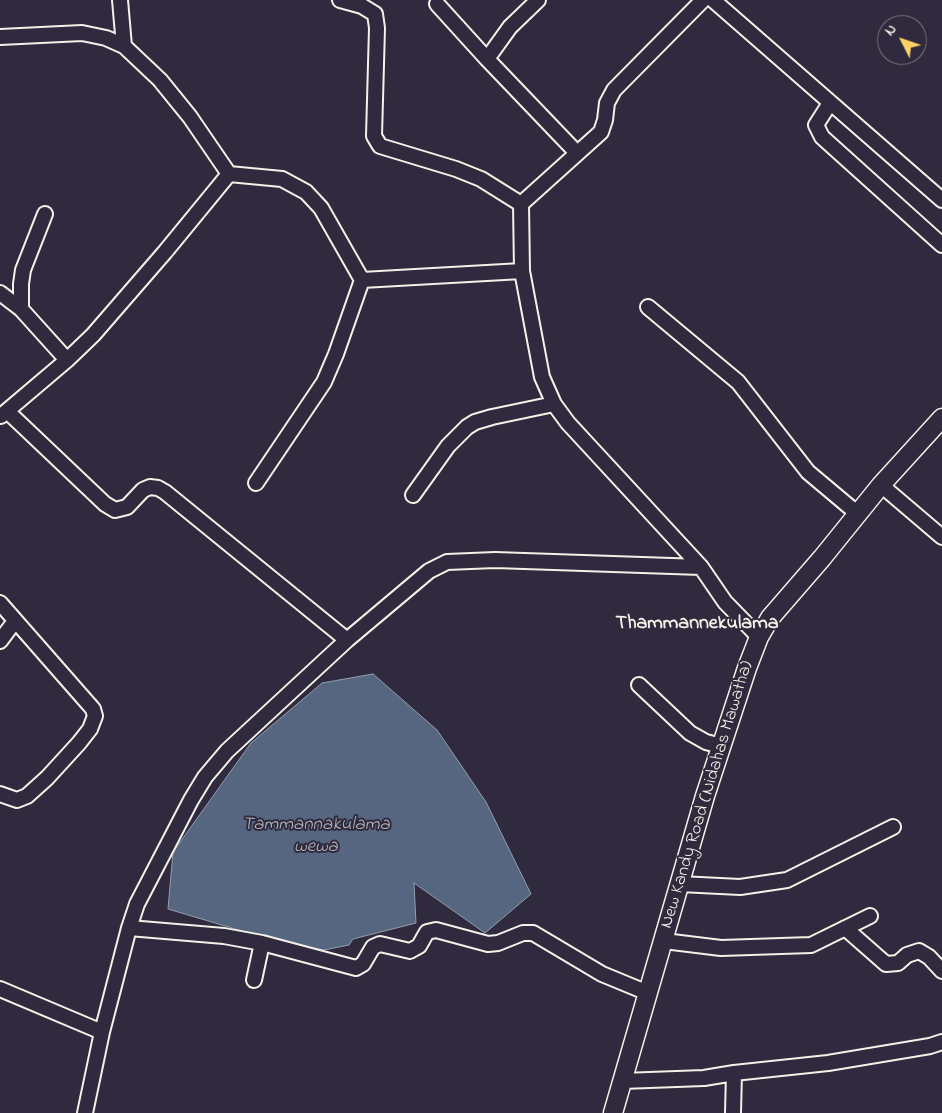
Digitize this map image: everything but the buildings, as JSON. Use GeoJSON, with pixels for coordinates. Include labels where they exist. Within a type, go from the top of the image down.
{"type":"FeatureCollection","features":[{"type":"Feature","properties":{"kind":"main road","name":"New Kandy Road (Nidahas Mawatha)"},"geometry":{"type":"LineString","coordinates":[[613,1113],[721,746],[746,668],[759,636],[770,618],[881,485],[942,418]]}},
{"type":"Feature","properties":{"kind":"street"},"geometry":{"type":"LineString","coordinates":[[120,0],[124,46]]}},
{"type":"Feature","properties":{"kind":"street"},"geometry":{"type":"LineString","coordinates":[[340,0],[362,6],[375,14],[374,136],[380,146],[456,169],[480,179],[521,204]]}},
{"type":"Feature","properties":{"kind":"street"},"geometry":{"type":"LineString","coordinates":[[487,59],[510,27],[538,0]]}},
{"type":"Feature","properties":{"kind":"street"},"geometry":{"type":"LineString","coordinates":[[704,0],[614,90],[607,103],[601,132],[521,204],[522,271],[542,377],[554,404],[568,423],[701,567],[725,602],[759,636]]}},
{"type":"Feature","properties":{"kind":"street"},"geometry":{"type":"LineString","coordinates":[[713,0],[942,200]]}},
{"type":"Feature","properties":{"kind":"street"},"geometry":{"type":"LineString","coordinates":[[437,4],[578,153]]}},
{"type":"Feature","properties":{"kind":"street"},"geometry":{"type":"LineString","coordinates":[[0,38],[82,33],[106,38],[124,46],[160,80],[190,117],[229,174]]}},
{"type":"Feature","properties":{"kind":"street"},"geometry":{"type":"LineString","coordinates":[[830,103],[816,125],[822,137],[942,245]]}},
{"type":"Feature","properties":{"kind":"street"},"geometry":{"type":"LineString","coordinates":[[229,174],[282,179],[306,192],[321,208],[362,280],[324,382],[256,483]]}},
{"type":"Feature","properties":{"kind":"street"},"geometry":{"type":"LineString","coordinates":[[229,174],[126,298],[67,360],[4,414],[105,504],[115,510],[127,507],[144,490],[150,487],[158,488],[165,492],[347,640]]}},
{"type":"Feature","properties":{"kind":"street"},"geometry":{"type":"LineString","coordinates":[[21,309],[23,270],[45,214]]}},
{"type":"Feature","properties":{"kind":"street"},"geometry":{"type":"LineString","coordinates":[[362,280],[522,271]]}},
{"type":"Feature","properties":{"kind":"street"},"geometry":{"type":"LineString","coordinates":[[0,292],[21,309],[67,360]]}},
{"type":"Feature","properties":{"kind":"street"},"geometry":{"type":"LineString","coordinates":[[648,307],[738,382],[808,472],[858,514]]}},
{"type":"Feature","properties":{"kind":"street"},"geometry":{"type":"LineString","coordinates":[[413,495],[448,446],[467,427],[492,416],[554,404]]}},
{"type":"Feature","properties":{"kind":"street"},"geometry":{"type":"LineString","coordinates":[[881,485],[942,537]]}},
{"type":"Feature","properties":{"kind":"street"},"geometry":{"type":"LineString","coordinates":[[85,1113],[102,1032],[137,904],[191,800],[204,777],[227,751],[347,640],[429,571],[447,562],[495,560],[701,567]]}},
{"type":"Feature","properties":{"kind":"street"},"geometry":{"type":"LineString","coordinates":[[0,603],[93,709],[95,716],[90,729],[79,743],[28,796],[17,800],[0,794]]}},
{"type":"Feature","properties":{"kind":"street"},"geometry":{"type":"LineString","coordinates":[[0,642],[16,621]]}},
{"type":"Feature","properties":{"kind":"street"},"geometry":{"type":"LineString","coordinates":[[638,686],[690,733],[706,742],[721,746]]}},
{"type":"Feature","properties":{"kind":"street"},"geometry":{"type":"LineString","coordinates":[[680,884],[740,887],[787,880],[893,827]]}},
{"type":"Feature","properties":{"kind":"street"},"geometry":{"type":"LineString","coordinates":[[664,941],[721,948],[811,945],[870,916]]}},
{"type":"Feature","properties":{"kind":"street"},"geometry":{"type":"LineString","coordinates":[[129,928],[224,936],[262,943],[356,968],[363,964],[373,947],[380,944],[410,951],[419,946],[427,932],[436,930],[488,944],[498,943],[523,932],[533,933],[602,974],[648,993]]}},
{"type":"Feature","properties":{"kind":"street"},"geometry":{"type":"LineString","coordinates":[[845,928],[886,964],[898,963],[906,955],[919,951],[929,957],[942,971]]}},
{"type":"Feature","properties":{"kind":"street"},"geometry":{"type":"LineString","coordinates":[[254,980],[262,943]]}},
{"type":"Feature","properties":{"kind":"street"},"geometry":{"type":"LineString","coordinates":[[0,989],[102,1032]]}},
{"type":"Feature","properties":{"kind":"street"},"geometry":{"type":"LineString","coordinates":[[622,1081],[704,1078],[828,1063],[930,1046],[942,1042]]}},
{"type":"Feature","properties":{"kind":"street"},"geometry":{"type":"LineString","coordinates":[[733,1113],[734,1073]]}},
{"type":"Feature","properties":{"kind":"water","name":"Tammannakulama wewa"},"geometry":{"type":"Polygon","coordinates":[[[373,674],[437,730],[486,802],[531,894],[485,933],[414,883],[416,923],[353,939],[349,945],[324,950],[279,942],[168,909],[173,852],[251,743],[322,683],[373,674]]]}},
{"type":"Feature","properties":{"kind":"district","name":"Thammannekulama"},"geometry":{"type":"Point","coordinates":[697,625]}}]}
